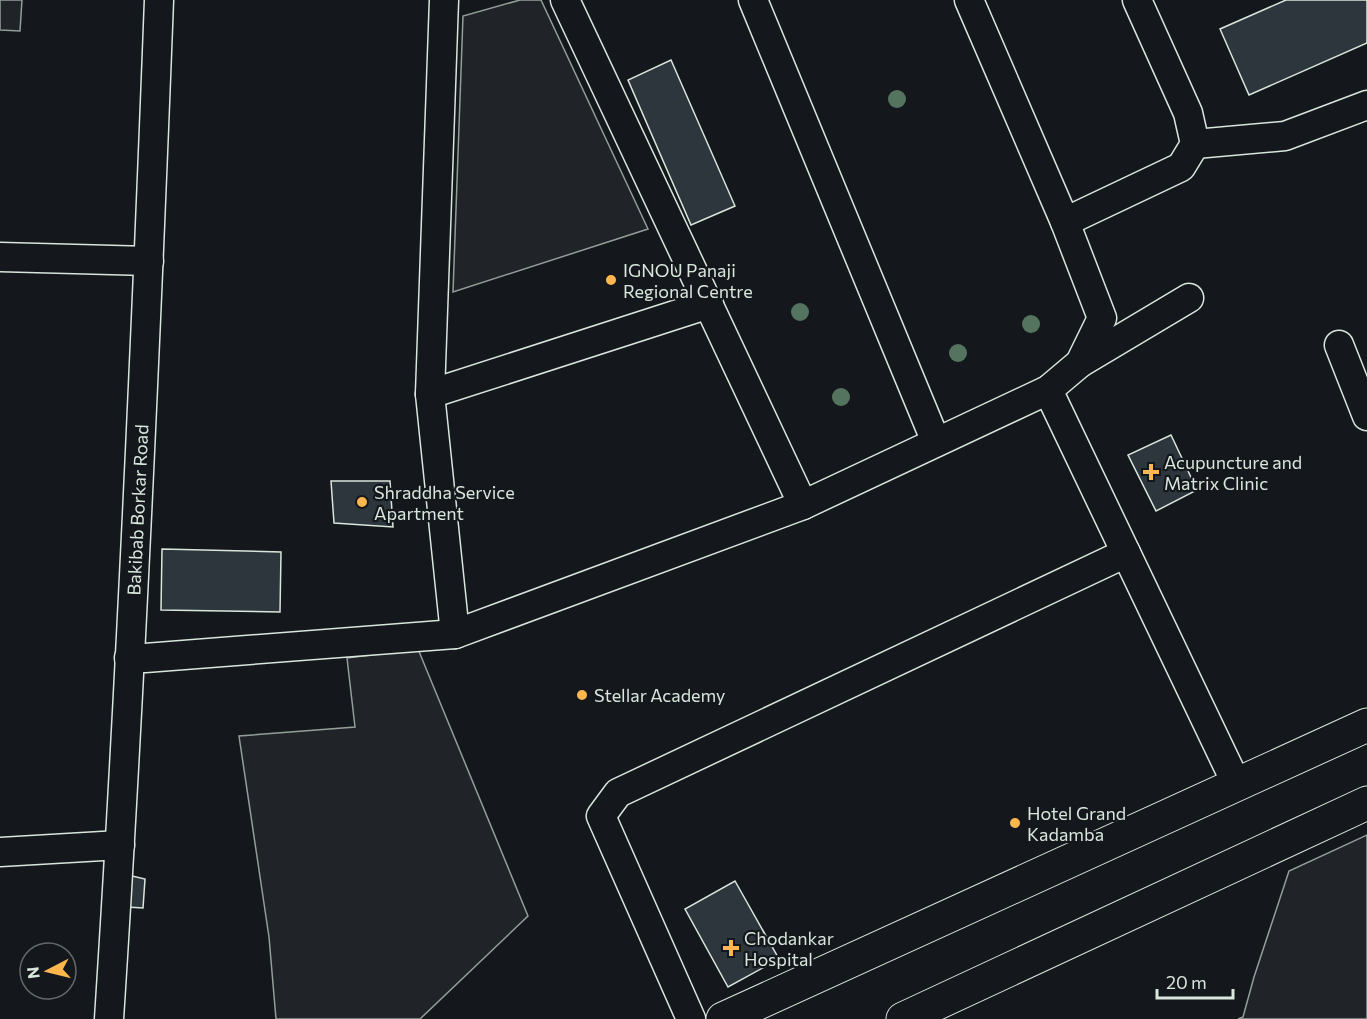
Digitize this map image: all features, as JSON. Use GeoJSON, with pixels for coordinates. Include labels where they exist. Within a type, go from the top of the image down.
{"type":"FeatureCollection","features":[{"type":"Feature","properties":{"kind":"highway"},"geometry":{"type":"LineString","coordinates":[[723,1019],[1367,725]]}},
{"type":"Feature","properties":{"kind":"highway"},"geometry":{"type":"LineString","coordinates":[[903,1019],[1367,803]]}},
{"type":"Feature","properties":{"kind":"street","name":"Bakibab Borkar Road"},"geometry":{"type":"LineString","coordinates":[[109,1019],[120,845],[149,261],[159,0]]}},
{"type":"Feature","properties":{"kind":"street"},"geometry":{"type":"LineString","coordinates":[[444,0],[430,394],[455,634]]}},
{"type":"Feature","properties":{"kind":"street"},"geometry":{"type":"LineString","coordinates":[[565,0],[803,505]]}},
{"type":"Feature","properties":{"kind":"street"},"geometry":{"type":"LineString","coordinates":[[753,0],[936,442]]}},
{"type":"Feature","properties":{"kind":"street"},"geometry":{"type":"LineString","coordinates":[[969,0],[1065,222],[1102,318],[1080,363]]}},
{"type":"Feature","properties":{"kind":"street"},"geometry":{"type":"LineString","coordinates":[[1065,222],[1181,167],[1195,144],[1188,113],[1137,0]]}},
{"type":"Feature","properties":{"kind":"street"},"geometry":{"type":"LineString","coordinates":[[1195,144],[1285,136],[1367,105]]}},
{"type":"Feature","properties":{"kind":"street"},"geometry":{"type":"LineString","coordinates":[[0,257],[149,261]]}},
{"type":"Feature","properties":{"kind":"street"},"geometry":{"type":"LineString","coordinates":[[129,658],[455,634],[803,505],[1048,390],[1080,363],[1189,298]]}},
{"type":"Feature","properties":{"kind":"street"},"geometry":{"type":"LineString","coordinates":[[430,394],[709,304]]}},
{"type":"Feature","properties":{"kind":"street"},"geometry":{"type":"LineString","coordinates":[[1339,345],[1367,416]]}},
{"type":"Feature","properties":{"kind":"street"},"geometry":{"type":"LineString","coordinates":[[1048,390],[1237,785]]}},
{"type":"Feature","properties":{"kind":"street"},"geometry":{"type":"LineString","coordinates":[[691,1019],[601,816],[618,793],[1126,553]]}},
{"type":"Feature","properties":{"kind":"street"},"geometry":{"type":"LineString","coordinates":[[0,852],[120,845]]}},
{"type":"Feature","properties":{"kind":"shaded area"},"geometry":{"type":"Polygon","coordinates":[[[0,0],[22,0],[20,31],[0,30],[0,0]]]}},
{"type":"Feature","properties":{"kind":"shaded area"},"geometry":{"type":"Polygon","coordinates":[[[520,0],[541,0],[648,229],[453,292],[463,16],[520,0]]]}},
{"type":"Feature","properties":{"kind":"shaded area"},"geometry":{"type":"Polygon","coordinates":[[[418,649],[528,916],[420,1019],[276,1019],[269,937],[239,736],[355,727],[347,658],[418,649]]]}},
{"type":"Feature","properties":{"kind":"shaded area"},"geometry":{"type":"Polygon","coordinates":[[[1367,835],[1367,1019],[1238,1019],[1243,1017],[1289,871],[1367,835]]]}},
{"type":"Feature","properties":{"kind":"building"},"geometry":{"type":"Polygon","coordinates":[[[1286,0],[1367,0],[1367,43],[1249,95],[1220,29],[1286,0]]]}},
{"type":"Feature","properties":{"kind":"building"},"geometry":{"type":"Polygon","coordinates":[[[671,60],[735,206],[691,225],[628,80],[671,60]]]}},
{"type":"Feature","properties":{"kind":"building"},"geometry":{"type":"Polygon","coordinates":[[[1171,435],[1197,490],[1156,511],[1128,455],[1171,435]]]}},
{"type":"Feature","properties":{"kind":"building","name":"Shraddha Service Apartment"},"geometry":{"type":"Polygon","coordinates":[[[331,481],[390,481],[393,527],[334,523],[331,481]]]}},
{"type":"Feature","properties":{"kind":"building"},"geometry":{"type":"Polygon","coordinates":[[[162,549],[281,552],[280,612],[161,610],[162,549]]]}},
{"type":"Feature","properties":{"kind":"building"},"geometry":{"type":"Polygon","coordinates":[[[128,875],[145,879],[143,908],[127,907],[128,875]]]}},
{"type":"Feature","properties":{"kind":"building"},"geometry":{"type":"Polygon","coordinates":[[[735,881],[779,959],[728,987],[685,909],[735,881]]]}},
{"type":"Feature","properties":{"kind":"place","name":"IGNOU Panaji Regional Centre"},"geometry":{"type":"Point","coordinates":[611,280]}},
{"type":"Feature","properties":{"kind":"place","name":"Acupuncture and Matrix Clinic"},"geometry":{"type":"Point","coordinates":[1151,472]}},
{"type":"Feature","properties":{"kind":"place","name":"Shraddha Service Apartment"},"geometry":{"type":"Point","coordinates":[362,502]}},
{"type":"Feature","properties":{"kind":"place","name":"Stellar Academy"},"geometry":{"type":"Point","coordinates":[582,695]}},
{"type":"Feature","properties":{"kind":"place","name":"Hotel Grand Kadamba"},"geometry":{"type":"Point","coordinates":[1015,823]}},
{"type":"Feature","properties":{"kind":"place","name":"Chodankar Hospital"},"geometry":{"type":"Point","coordinates":[731,948]}}]}
